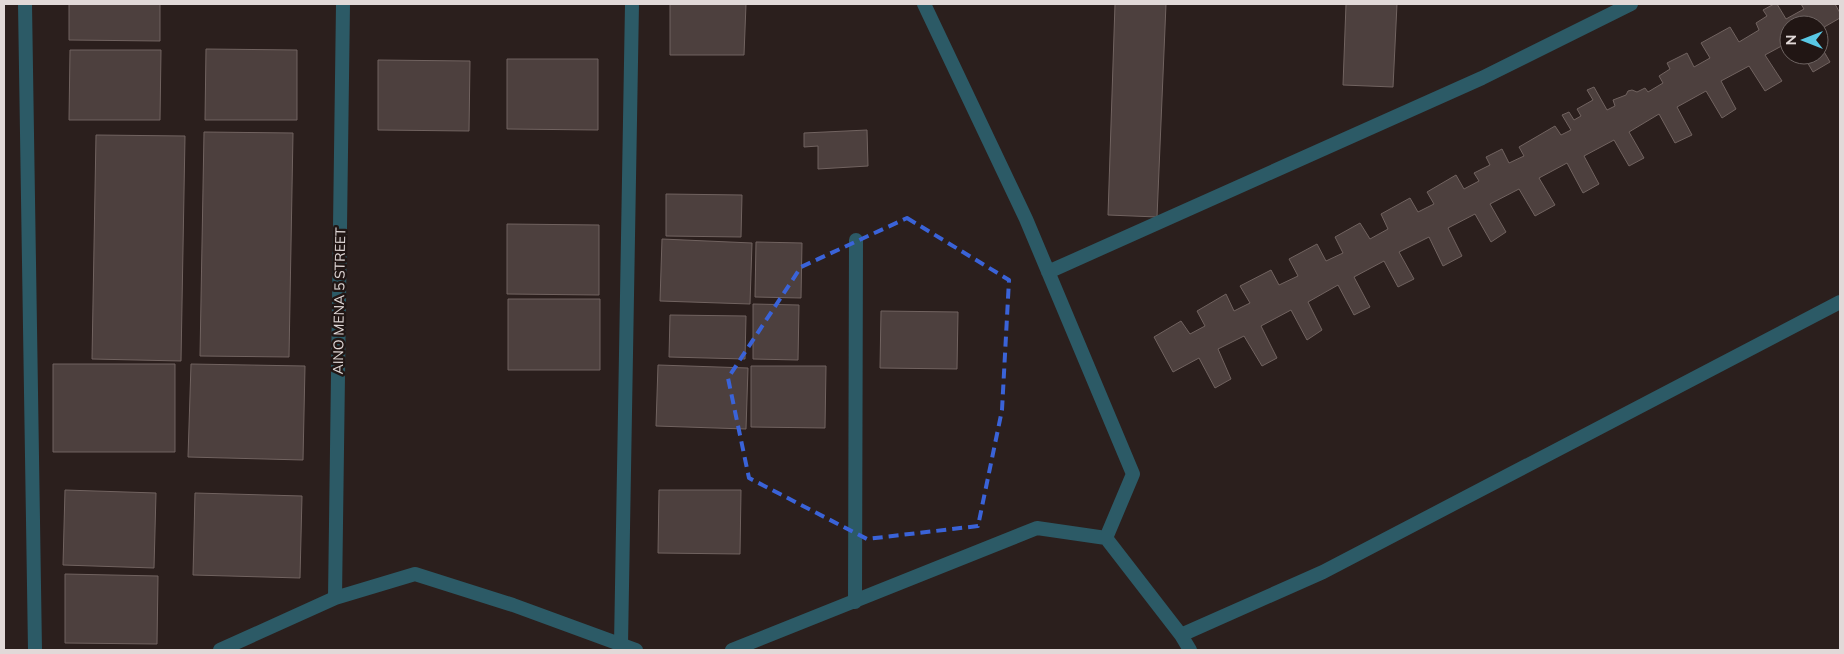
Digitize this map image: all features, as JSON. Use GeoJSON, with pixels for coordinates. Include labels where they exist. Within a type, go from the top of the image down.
{"type":"FeatureCollection","features":[{"type":"Feature","properties":{"kind":"street"},"geometry":{"type":"LineString","coordinates":[[25,4],[35,650]]}},
{"type":"Feature","properties":{"kind":"street","name":"AINO MENA 5 STREET"},"geometry":{"type":"LineString","coordinates":[[335,598],[343,4]]}},
{"type":"Feature","properties":{"kind":"street"},"geometry":{"type":"LineString","coordinates":[[621,645],[632,4]]}},
{"type":"Feature","properties":{"kind":"street"},"geometry":{"type":"LineString","coordinates":[[924,4],[1026,219],[1133,474],[1106,538]]}},
{"type":"Feature","properties":{"kind":"street"},"geometry":{"type":"LineString","coordinates":[[1048,272],[1482,78],[1631,4]]}},
{"type":"Feature","properties":{"kind":"street"},"geometry":{"type":"LineString","coordinates":[[855,602],[856,240]]}},
{"type":"Feature","properties":{"kind":"street"},"geometry":{"type":"LineString","coordinates":[[1181,635],[1323,572],[1840,302]]}},
{"type":"Feature","properties":{"kind":"street"},"geometry":{"type":"LineString","coordinates":[[732,650],[1037,528],[1106,538],[1181,635],[1190,650]]}},
{"type":"Feature","properties":{"kind":"street"},"geometry":{"type":"LineString","coordinates":[[220,650],[335,598],[415,574],[512,605],[636,650]]}},
{"type":"Feature","properties":{"kind":"highlighted area"},"geometry":{"type":"Polygon","coordinates":[[[907,218],[1009,280],[1002,410],[978,526],[867,539],[749,478],[728,378],[801,267],[907,218]]]}},
{"type":"Feature","properties":{"kind":"building"},"geometry":{"type":"Polygon","coordinates":[[[69,4],[160,4],[160,41],[69,40],[69,4]]]}},
{"type":"Feature","properties":{"kind":"building"},"geometry":{"type":"Polygon","coordinates":[[[670,4],[746,4],[744,55],[670,55],[670,4]]]}},
{"type":"Feature","properties":{"kind":"building"},"geometry":{"type":"Polygon","coordinates":[[[1115,4],[1166,4],[1157,217],[1108,215],[1115,4]]]}},
{"type":"Feature","properties":{"kind":"building"},"geometry":{"type":"Polygon","coordinates":[[[1346,4],[1397,4],[1393,87],[1343,85],[1346,4]]]}},
{"type":"Feature","properties":{"kind":"building"},"geometry":{"type":"Polygon","coordinates":[[[1777,4],[1784,15],[1779,15],[1779,47],[1765,55],[1782,81],[1765,91],[1749,66],[1721,81],[1736,109],[1722,118],[1706,91],[1677,107],[1692,135],[1675,143],[1659,114],[1629,132],[1644,158],[1629,166],[1614,140],[1584,156],[1599,184],[1583,193],[1567,163],[1539,178],[1555,205],[1535,216],[1519,189],[1490,204],[1506,232],[1491,242],[1475,214],[1448,228],[1462,256],[1443,266],[1429,237],[1399,252],[1414,279],[1398,287],[1384,261],[1354,277],[1370,307],[1354,315],[1338,285],[1308,302],[1322,330],[1307,340],[1291,310],[1261,326],[1277,358],[1262,366],[1244,336],[1218,349],[1231,379],[1215,388],[1199,358],[1173,372],[1154,337],[1181,321],[1190,334],[1205,326],[1197,311],[1226,294],[1234,311],[1250,303],[1240,286],[1271,270],[1279,285],[1298,276],[1289,259],[1317,244],[1326,261],[1343,253],[1335,237],[1360,223],[1370,239],[1388,229],[1381,214],[1410,198],[1418,212],[1434,204],[1427,192],[1456,175],[1464,189],[1479,181],[1474,173],[1490,165],[1486,157],[1502,149],[1509,163],[1524,156],[1519,147],[1555,126],[1561,135],[1571,130],[1562,115],[1569,112],[1574,120],[1581,116],[1577,109],[1593,100],[1587,90],[1594,87],[1607,110],[1615,106],[1613,100],[1626,95],[1628,91],[1637,92],[1645,88],[1648,92],[1663,83],[1659,76],[1670,69],[1667,63],[1687,53],[1694,67],[1710,58],[1701,43],[1730,27],[1739,42],[1759,30],[1756,23],[1767,16],[1763,10],[1777,4]]]}},
{"type":"Feature","properties":{"kind":"building"},"geometry":{"type":"Polygon","coordinates":[[[1801,4],[1835,4],[1840,13],[1840,18],[1829,24],[1829,15],[1793,15],[1804,9],[1801,4]]]}},
{"type":"Feature","properties":{"kind":"building"},"geometry":{"type":"Polygon","coordinates":[[[206,49],[297,50],[297,120],[205,120],[206,49]]]}},
{"type":"Feature","properties":{"kind":"building"},"geometry":{"type":"Polygon","coordinates":[[[70,50],[161,50],[160,120],[69,120],[70,50]]]}},
{"type":"Feature","properties":{"kind":"building"},"geometry":{"type":"Polygon","coordinates":[[[507,59],[598,59],[598,130],[507,129],[507,59]]]}},
{"type":"Feature","properties":{"kind":"building"},"geometry":{"type":"Polygon","coordinates":[[[378,60],[470,61],[469,131],[378,130],[378,60]]]}},
{"type":"Feature","properties":{"kind":"building"},"geometry":{"type":"Polygon","coordinates":[[[1809,65],[1825,65],[1813,72],[1809,65]]]}},
{"type":"Feature","properties":{"kind":"building"},"geometry":{"type":"Polygon","coordinates":[[[867,130],[868,166],[818,169],[818,146],[804,147],[804,133],[867,130]]]}},
{"type":"Feature","properties":{"kind":"building"},"geometry":{"type":"Polygon","coordinates":[[[204,132],[293,133],[289,357],[200,356],[204,132]]]}},
{"type":"Feature","properties":{"kind":"building"},"geometry":{"type":"Polygon","coordinates":[[[96,135],[185,136],[181,361],[92,359],[96,135]]]}},
{"type":"Feature","properties":{"kind":"building"},"geometry":{"type":"Polygon","coordinates":[[[666,194],[742,195],[741,237],[666,236],[666,194]]]}},
{"type":"Feature","properties":{"kind":"building"},"geometry":{"type":"Polygon","coordinates":[[[507,224],[599,225],[599,295],[507,294],[507,224]]]}},
{"type":"Feature","properties":{"kind":"building"},"geometry":{"type":"Polygon","coordinates":[[[662,239],[752,243],[750,304],[660,301],[662,239]]]}},
{"type":"Feature","properties":{"kind":"building"},"geometry":{"type":"Polygon","coordinates":[[[756,242],[802,243],[801,298],[755,297],[756,242]]]}},
{"type":"Feature","properties":{"kind":"building"},"geometry":{"type":"Polygon","coordinates":[[[508,299],[600,299],[600,370],[508,370],[508,299]]]}},
{"type":"Feature","properties":{"kind":"building"},"geometry":{"type":"Polygon","coordinates":[[[753,304],[799,305],[798,360],[753,359],[753,304]]]}},
{"type":"Feature","properties":{"kind":"building"},"geometry":{"type":"Polygon","coordinates":[[[881,311],[958,312],[957,369],[880,368],[881,311]]]}},
{"type":"Feature","properties":{"kind":"building"},"geometry":{"type":"Polygon","coordinates":[[[670,315],[746,316],[745,359],[669,357],[670,315]]]}},
{"type":"Feature","properties":{"kind":"building"},"geometry":{"type":"Polygon","coordinates":[[[53,364],[175,364],[175,452],[53,452],[53,364]]]}},
{"type":"Feature","properties":{"kind":"building"},"geometry":{"type":"Polygon","coordinates":[[[191,364],[305,366],[303,460],[188,457],[191,364]]]}},
{"type":"Feature","properties":{"kind":"building"},"geometry":{"type":"Polygon","coordinates":[[[658,365],[748,368],[746,429],[656,426],[658,365]]]}},
{"type":"Feature","properties":{"kind":"building"},"geometry":{"type":"Polygon","coordinates":[[[751,366],[826,366],[825,428],[751,427],[751,366]]]}},
{"type":"Feature","properties":{"kind":"building"},"geometry":{"type":"Polygon","coordinates":[[[65,490],[156,493],[154,568],[63,565],[65,490]]]}},
{"type":"Feature","properties":{"kind":"building"},"geometry":{"type":"Polygon","coordinates":[[[659,490],[741,490],[740,554],[658,553],[659,490]]]}},
{"type":"Feature","properties":{"kind":"building"},"geometry":{"type":"Polygon","coordinates":[[[195,493],[302,496],[300,578],[193,575],[195,493]]]}},
{"type":"Feature","properties":{"kind":"building"},"geometry":{"type":"Polygon","coordinates":[[[65,574],[158,576],[157,644],[65,643],[65,574]]]}}]}
